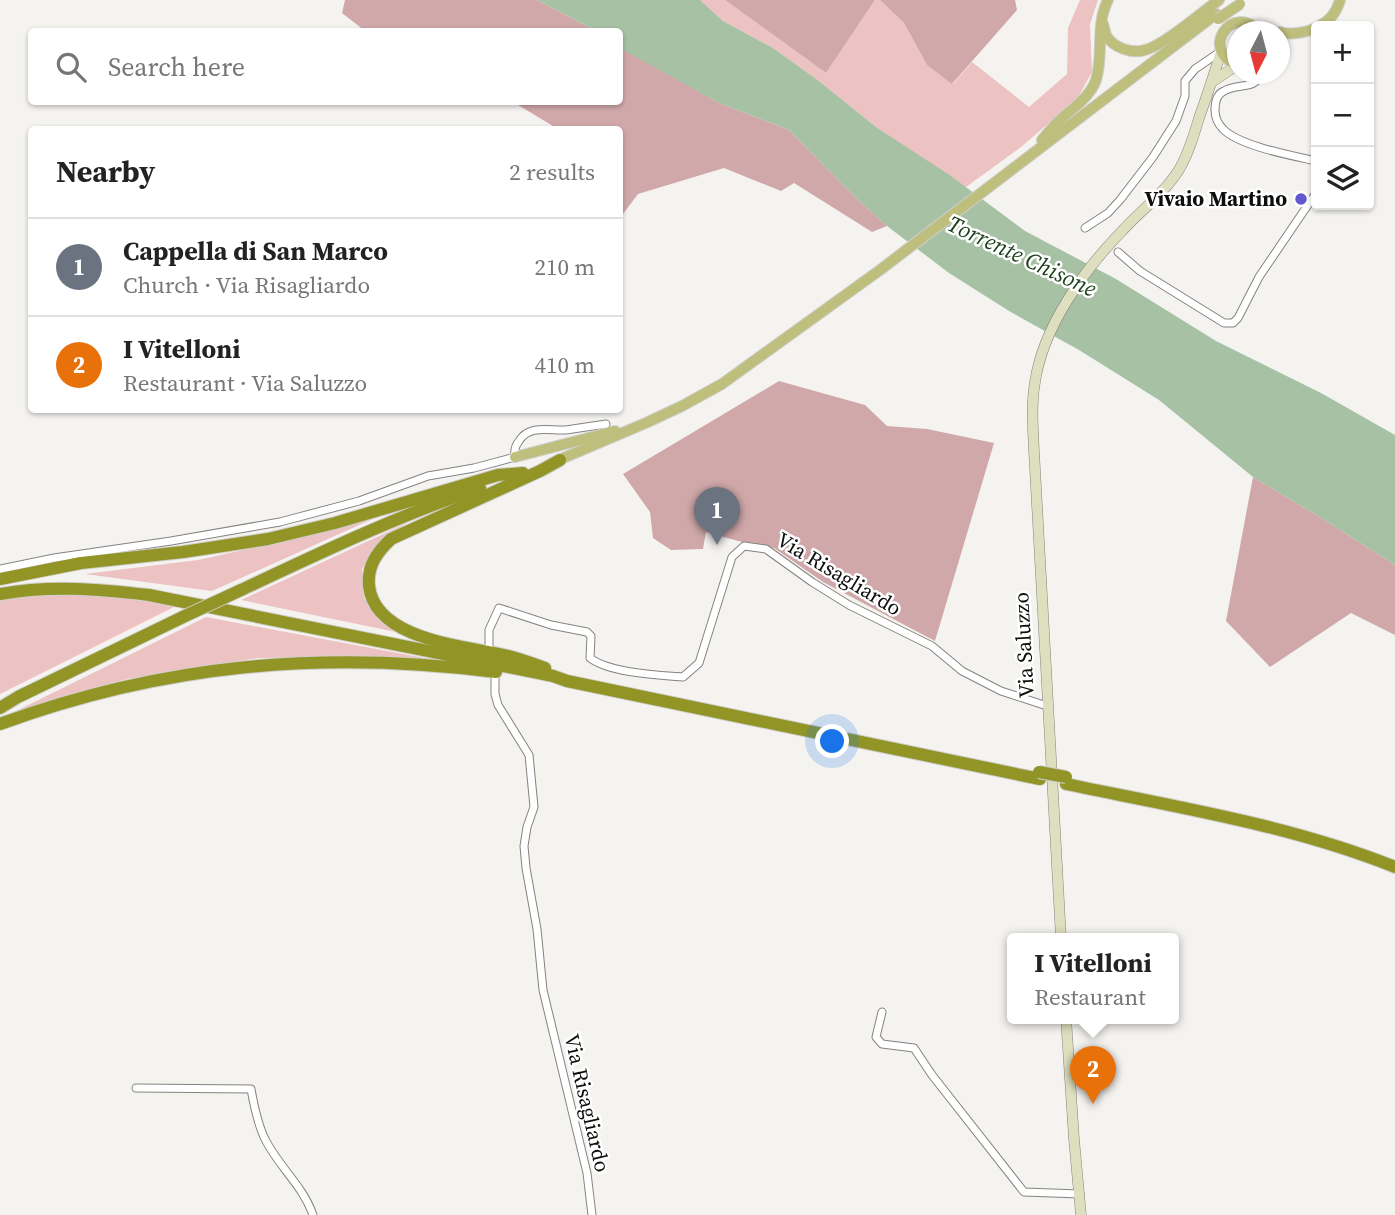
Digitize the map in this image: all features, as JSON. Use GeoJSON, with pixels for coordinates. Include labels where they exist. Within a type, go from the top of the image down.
{"type":"FeatureCollection","features":[{"type":"Feature","properties":{"kind":"highway"},"geometry":{"type":"LineString","coordinates":[[560,460],[391,539],[376,555],[369,578],[371,594],[380,611],[407,631],[433,640],[508,656],[563,677]]}},
{"type":"Feature","properties":{"kind":"highway"},"geometry":{"type":"LineString","coordinates":[[0,579],[82,563],[268,539],[335,523],[498,475],[523,473]]}},
{"type":"Feature","properties":{"kind":"highway"},"geometry":{"type":"LineString","coordinates":[[0,708],[185,615],[358,535],[428,505],[523,473]]}},
{"type":"Feature","properties":{"kind":"highway"},"geometry":{"type":"LineString","coordinates":[[0,589],[41,584],[89,583],[233,604],[563,677],[1066,781],[1270,828],[1395,867]]}},
{"type":"Feature","properties":{"kind":"highway"},"geometry":{"type":"LineString","coordinates":[[0,594],[70,588],[149,595],[563,677]]}},
{"type":"Feature","properties":{"kind":"highway"},"geometry":{"type":"LineString","coordinates":[[0,724],[42,709],[126,686],[206,671],[278,663],[395,663],[463,668],[552,681],[563,677]]}},
{"type":"Feature","properties":{"kind":"highway"},"geometry":{"type":"LineString","coordinates":[[0,703],[18,697]]}},
{"type":"Feature","properties":{"kind":"highway"},"geometry":{"type":"LineString","coordinates":[[1066,781],[1272,821],[1395,860]]}},
{"type":"Feature","properties":{"kind":"main road"},"geometry":{"type":"LineString","coordinates":[[1024,160],[1057,123],[1090,93],[1098,67],[1103,9],[1108,0]]}},
{"type":"Feature","properties":{"kind":"main road"},"geometry":{"type":"LineString","coordinates":[[1327,21],[1337,10],[1340,0]]}},
{"type":"Feature","properties":{"kind":"main road"},"geometry":{"type":"LineString","coordinates":[[1102,18],[1106,35],[1114,43],[1124,49],[1146,50],[1218,7],[1240,1]]}},
{"type":"Feature","properties":{"kind":"main road"},"geometry":{"type":"LineString","coordinates":[[1218,7],[1242,21]]}},
{"type":"Feature","properties":{"kind":"main road"},"geometry":{"type":"LineString","coordinates":[[1218,7],[1224,31]]}},
{"type":"Feature","properties":{"kind":"main road"},"geometry":{"type":"LineString","coordinates":[[523,473],[648,422],[722,384],[880,270],[1191,33],[1218,7]]}},
{"type":"Feature","properties":{"kind":"main road"},"geometry":{"type":"LineString","coordinates":[[1227,27],[1219,44],[1227,60]]}},
{"type":"Feature","properties":{"kind":"main road"},"geometry":{"type":"LineString","coordinates":[[1290,32],[1311,30]]}},
{"type":"Feature","properties":{"kind":"main road","name":"Via Saluzzo"},"geometry":{"type":"LineString","coordinates":[[1061,933],[1033,410],[1035,379],[1043,351],[1080,282],[1104,249],[1179,170],[1188,153],[1221,52]]}},
{"type":"Feature","properties":{"kind":"main road"},"geometry":{"type":"LineString","coordinates":[[1212,82],[1227,72]]}},
{"type":"Feature","properties":{"kind":"main road"},"geometry":{"type":"LineString","coordinates":[[515,457],[648,422]]}},
{"type":"Feature","properties":{"kind":"main road"},"geometry":{"type":"LineString","coordinates":[[1066,1024],[1081,1215]]}},
{"type":"Feature","properties":{"kind":"street"},"geometry":{"type":"LineString","coordinates":[[1085,228],[1108,213],[1125,194],[1176,121],[1185,96],[1185,81],[1195,69],[1221,52]]}},
{"type":"Feature","properties":{"kind":"street"},"geometry":{"type":"LineString","coordinates":[[1248,84],[1224,90],[1219,95],[1215,116],[1222,128],[1247,142],[1311,160]]}},
{"type":"Feature","properties":{"kind":"street"},"geometry":{"type":"LineString","coordinates":[[1118,253],[1140,271],[1224,323],[1233,323],[1259,277],[1311,200]]}},
{"type":"Feature","properties":{"kind":"street"},"geometry":{"type":"LineString","coordinates":[[0,569],[280,522],[359,501],[428,476],[515,457],[514,452],[519,440],[529,431],[566,430],[606,424]]}},
{"type":"Feature","properties":{"kind":"street","name":"Via Risagliardo"},"geometry":{"type":"LineString","coordinates":[[489,646],[489,630],[499,608],[542,622],[587,632],[591,636],[590,658],[603,665],[647,674],[683,677],[699,663],[732,557],[744,546],[766,549],[849,605],[932,646],[962,671],[1002,691],[1047,706]]}},
{"type":"Feature","properties":{"kind":"street","name":"Via Risagliardo"},"geometry":{"type":"LineString","coordinates":[[495,677],[498,705],[529,755],[534,807],[524,846],[526,868],[537,929],[543,989],[587,1173],[592,1215]]}},
{"type":"Feature","properties":{"kind":"street"},"geometry":{"type":"LineString","coordinates":[[882,1012],[876,1037],[882,1044],[914,1048],[1024,1192],[1080,1194]]}},
{"type":"Feature","properties":{"kind":"street"},"geometry":{"type":"LineString","coordinates":[[136,1088],[251,1089],[258,1121],[266,1141],[298,1185],[313,1215]]}},
{"type":"Feature","properties":{"kind":"shaded area"},"geometry":{"type":"Polygon","coordinates":[[[345,0],[537,0],[591,28],[361,28],[342,13],[345,0]]]}},
{"type":"Feature","properties":{"kind":"shaded area"},"geometry":{"type":"Polygon","coordinates":[[[700,0],[725,0],[826,73],[875,0],[880,0],[904,23],[927,65],[953,84],[972,62],[1029,107],[1067,74],[1068,28],[1080,0],[1098,0],[1090,24],[1092,72],[1077,99],[1021,147],[966,187],[876,127],[773,48],[723,21],[700,0]]]}},
{"type":"Feature","properties":{"kind":"shaded area"},"geometry":{"type":"Polygon","coordinates":[[[725,0],[875,0],[826,73],[725,0]]]}},
{"type":"Feature","properties":{"kind":"shaded area"},"geometry":{"type":"Polygon","coordinates":[[[880,0],[1015,0],[1017,10],[952,84],[927,65],[904,23],[880,0]]]}},
{"type":"Feature","properties":{"kind":"shaded area"},"geometry":{"type":"Polygon","coordinates":[[[623,49],[719,103],[789,130],[887,226],[872,232],[794,183],[781,191],[724,168],[638,194],[623,214],[623,126],[553,126],[518,105],[623,105],[623,49]]]}},
{"type":"Feature","properties":{"kind":"shaded area"},"geometry":{"type":"Polygon","coordinates":[[[779,381],[865,405],[887,426],[927,429],[994,443],[935,641],[823,582],[774,548],[706,532],[703,549],[671,550],[653,538],[650,512],[623,474],[779,381]]]}},
{"type":"Feature","properties":{"kind":"shaded area"},"geometry":{"type":"Polygon","coordinates":[[[1253,477],[1395,565],[1395,635],[1351,613],[1270,667],[1226,621],[1253,477]]]}},
{"type":"Feature","properties":{"kind":"shaded area"},"geometry":{"type":"Polygon","coordinates":[[[377,517],[212,591],[85,574],[198,560],[377,517]]]}},
{"type":"Feature","properties":{"kind":"shaded area"},"geometry":{"type":"Polygon","coordinates":[[[407,523],[382,540],[362,569],[364,598],[380,618],[401,633],[241,600],[407,523]]]}},
{"type":"Feature","properties":{"kind":"shaded area"},"geometry":{"type":"Polygon","coordinates":[[[96,594],[176,606],[0,694],[0,600],[12,596],[96,594]]]}},
{"type":"Feature","properties":{"kind":"shaded area"},"geometry":{"type":"Polygon","coordinates":[[[206,617],[435,660],[380,656],[258,658],[126,679],[0,719],[206,617]]]}},
{"type":"Feature","properties":{"kind":"water","name":"Torrente Chisone"},"geometry":{"type":"Polygon","coordinates":[[[537,0],[700,0],[723,21],[773,48],[876,127],[951,176],[1025,231],[1116,279],[1216,341],[1321,393],[1395,435],[1395,565],[1253,477],[1159,400],[949,273],[887,226],[789,130],[719,103],[625,51],[623,28],[591,28],[537,0]]]}},
{"type":"Feature","properties":{"kind":"place","name":"Vivaio Martino"},"geometry":{"type":"Point","coordinates":[1301,199]}},
{"type":"Feature","properties":{"kind":"place","name":"Cappella di San Marco"},"geometry":{"type":"Point","coordinates":[717,545]}},
{"type":"Feature","properties":{"kind":"place","name":"I Vitelloni"},"geometry":{"type":"Point","coordinates":[1093,1104]}}]}
